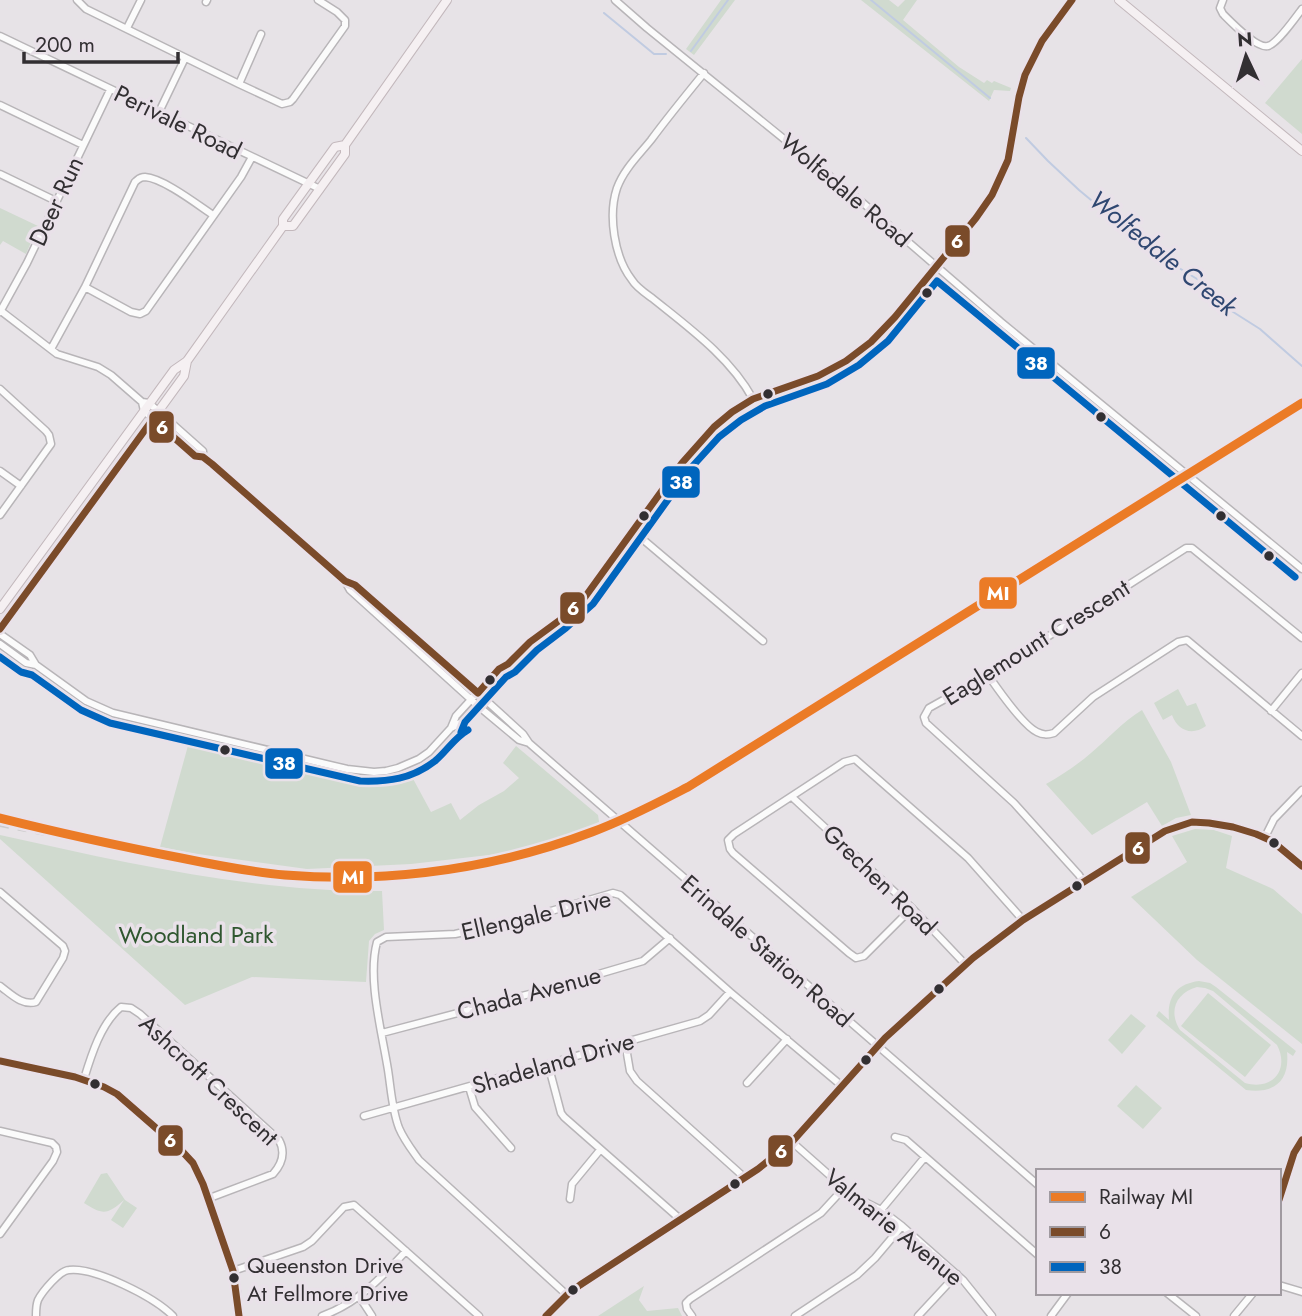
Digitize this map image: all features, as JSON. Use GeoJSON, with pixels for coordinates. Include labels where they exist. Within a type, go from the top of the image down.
{"type":"FeatureCollection","features":[{"type":"Feature","properties":{"kind":"main road"},"geometry":{"type":"LineString","coordinates":[[283,226],[293,226],[320,189],[345,154],[345,145],[447,0]]}},
{"type":"Feature","properties":{"kind":"main road"},"geometry":{"type":"LineString","coordinates":[[1119,0],[1302,151]]}},
{"type":"Feature","properties":{"kind":"main road"},"geometry":{"type":"LineString","coordinates":[[0,609],[145,405],[174,370],[187,361],[283,226],[283,219],[335,147],[345,145]]}},
{"type":"Feature","properties":{"kind":"main road"},"geometry":{"type":"LineString","coordinates":[[0,631],[184,376],[187,361]]}},
{"type":"Feature","properties":{"kind":"street"},"geometry":{"type":"LineString","coordinates":[[78,0],[86,9],[279,103],[290,102],[345,26],[345,20],[340,15],[318,0]]}},
{"type":"Feature","properties":{"kind":"street"},"geometry":{"type":"LineString","coordinates":[[127,28],[141,0]]}},
{"type":"Feature","properties":{"kind":"street","name":"Wolfedale Road"},"geometry":{"type":"LineString","coordinates":[[615,0],[863,202],[1001,322],[1302,569]]}},
{"type":"Feature","properties":{"kind":"street"},"geometry":{"type":"LineString","coordinates":[[451,728],[456,716],[499,669],[585,597],[697,443],[716,425],[753,399],[823,374],[850,360],[879,334],[985,205],[999,183],[1010,153],[1018,100],[1027,70],[1042,41],[1072,0]]}},
{"type":"Feature","properties":{"kind":"street"},"geometry":{"type":"LineString","coordinates":[[1223,0],[1220,8],[1223,15],[1257,44],[1264,46],[1273,43],[1302,9]]}},
{"type":"Feature","properties":{"kind":"street"},"geometry":{"type":"LineString","coordinates":[[239,84],[261,34]]}},
{"type":"Feature","properties":{"kind":"street","name":"Perivale Road"},"geometry":{"type":"LineString","coordinates":[[0,36],[320,189]]}},
{"type":"Feature","properties":{"kind":"street"},"geometry":{"type":"LineString","coordinates":[[159,112],[185,58]]}},
{"type":"Feature","properties":{"kind":"street"},"geometry":{"type":"LineString","coordinates":[[704,73],[628,167],[617,188],[614,237],[618,253],[632,281],[724,360],[746,386],[753,399]]}},
{"type":"Feature","properties":{"kind":"street","name":"Deer Run"},"geometry":{"type":"LineString","coordinates":[[0,312],[27,263],[110,90]]}},
{"type":"Feature","properties":{"kind":"street"},"geometry":{"type":"LineString","coordinates":[[0,105],[83,145]]}},
{"type":"Feature","properties":{"kind":"street"},"geometry":{"type":"LineString","coordinates":[[85,287],[121,307],[140,314],[146,311],[242,177],[252,157]]}},
{"type":"Feature","properties":{"kind":"street"},"geometry":{"type":"LineString","coordinates":[[0,174],[56,201]]}},
{"type":"Feature","properties":{"kind":"street"},"geometry":{"type":"LineString","coordinates":[[51,349],[139,178],[146,177],[157,181],[213,215]]}},
{"type":"Feature","properties":{"kind":"street","name":"Erindale Station Road"},"geometry":{"type":"LineString","coordinates":[[0,312],[57,354],[111,375],[156,415],[203,450],[203,457],[345,581],[360,589],[478,692],[523,734],[529,743],[1036,1183]]}},
{"type":"Feature","properties":{"kind":"street"},"geometry":{"type":"LineString","coordinates":[[0,389],[46,430],[51,440],[49,448],[0,515]]}},
{"type":"Feature","properties":{"kind":"street"},"geometry":{"type":"LineString","coordinates":[[0,471],[21,486]]}},
{"type":"Feature","properties":{"kind":"street"},"geometry":{"type":"LineString","coordinates":[[633,531],[763,641]]}},
{"type":"Feature","properties":{"kind":"street","name":"Eaglemount Crescent"},"geometry":{"type":"LineString","coordinates":[[1084,883],[1014,803],[926,723],[924,717],[929,708],[988,675],[1186,548],[1192,548],[1302,638]]}},
{"type":"Feature","properties":{"kind":"street","name":"Erindale Station Road"},"geometry":{"type":"LineString","coordinates":[[345,581],[350,590],[477,705],[519,740],[529,743]]}},
{"type":"Feature","properties":{"kind":"street"},"geometry":{"type":"LineString","coordinates":[[0,631],[30,655],[37,665],[86,701],[113,713],[360,771],[386,771],[410,764],[429,752],[451,728],[462,722],[505,675],[508,664]]}},
{"type":"Feature","properties":{"kind":"street"},"geometry":{"type":"LineString","coordinates":[[988,675],[1034,731],[1047,735],[1054,733],[1093,697],[1178,642],[1187,640],[1302,736]]}},
{"type":"Feature","properties":{"kind":"street"},"geometry":{"type":"LineString","coordinates":[[0,645],[26,663],[37,665]]}},
{"type":"Feature","properties":{"kind":"street"},"geometry":{"type":"LineString","coordinates":[[1271,710],[1302,673]]}},
{"type":"Feature","properties":{"kind":"street"},"geometry":{"type":"LineString","coordinates":[[912,908],[864,956],[856,958],[733,853],[728,840],[844,762],[855,759],[968,858],[1023,920]]}},
{"type":"Feature","properties":{"kind":"street"},"geometry":{"type":"LineString","coordinates":[[1265,837],[1274,820],[1302,790]]}},
{"type":"Feature","properties":{"kind":"street","name":"Grechen Road"},"geometry":{"type":"LineString","coordinates":[[792,797],[912,908],[965,964]]}},
{"type":"Feature","properties":{"kind":"street"},"geometry":{"type":"LineString","coordinates":[[546,1316],[567,1295],[770,1160],[792,1142],[878,1046],[965,964],[1023,920],[1165,831],[1190,822],[1207,822],[1234,828],[1265,837],[1302,866]]}},
{"type":"Feature","properties":{"kind":"street"},"geometry":{"type":"LineString","coordinates":[[0,892],[63,946],[65,951],[36,1002],[23,1002],[0,986]]}},
{"type":"Feature","properties":{"kind":"street","name":"Ellengale Drive"},"geometry":{"type":"LineString","coordinates":[[567,1295],[419,1160],[408,1146],[399,1128],[394,1108],[374,991],[377,942],[386,937],[455,934],[520,920],[613,893],[621,895],[730,992],[842,1086]]}},
{"type":"Feature","properties":{"kind":"street","name":"Chada Avenue"},"geometry":{"type":"LineString","coordinates":[[382,1032],[541,991],[643,961],[670,938]]}},
{"type":"Feature","properties":{"kind":"street","name":"Shadeland Drive"},"geometry":{"type":"LineString","coordinates":[[364,1116],[700,1021],[730,992]]}},
{"type":"Feature","properties":{"kind":"street","name":"Ashcroft Crescent"},"geometry":{"type":"LineString","coordinates":[[84,1079],[91,1055],[111,1017],[121,1007],[131,1007],[279,1140],[283,1156],[280,1166],[272,1174],[207,1199]]}},
{"type":"Feature","properties":{"kind":"street"},"geometry":{"type":"LineString","coordinates":[[747,1083],[787,1039]]}},
{"type":"Feature","properties":{"kind":"street"},"geometry":{"type":"LineString","coordinates":[[625,1042],[630,1071],[637,1082],[744,1177]]}},
{"type":"Feature","properties":{"kind":"street"},"geometry":{"type":"LineString","coordinates":[[0,1062],[84,1079],[117,1094],[180,1149],[193,1163],[200,1177],[233,1271],[239,1316]]}},
{"type":"Feature","properties":{"kind":"street"},"geometry":{"type":"LineString","coordinates":[[548,1064],[561,1113],[680,1219]]}},
{"type":"Feature","properties":{"kind":"street"},"geometry":{"type":"LineString","coordinates":[[469,1087],[475,1107],[510,1148]]}},
{"type":"Feature","properties":{"kind":"street"},"geometry":{"type":"LineString","coordinates":[[0,1131],[52,1143],[57,1152],[0,1234]]}},
{"type":"Feature","properties":{"kind":"street"},"geometry":{"type":"LineString","coordinates":[[895,1137],[905,1140],[1036,1253]]}},
{"type":"Feature","properties":{"kind":"street"},"geometry":{"type":"LineString","coordinates":[[1281,1195],[1294,1153],[1302,1140]]}},
{"type":"Feature","properties":{"kind":"street","name":"Valmarie Avenue"},"geometry":{"type":"LineString","coordinates":[[792,1142],[844,1188],[902,1226],[957,1274],[992,1316]]}},
{"type":"Feature","properties":{"kind":"street"},"geometry":{"type":"LineString","coordinates":[[570,1199],[572,1184],[600,1150]]}},
{"type":"Feature","properties":{"kind":"street"},"geometry":{"type":"LineString","coordinates":[[881,1210],[925,1157]]}},
{"type":"Feature","properties":{"kind":"street"},"geometry":{"type":"LineString","coordinates":[[692,1316],[686,1303],[690,1299],[821,1213],[844,1188]]}},
{"type":"Feature","properties":{"kind":"street"},"geometry":{"type":"LineString","coordinates":[[233,1271],[303,1247],[344,1207],[354,1205],[479,1316]]}},
{"type":"Feature","properties":{"kind":"street"},"geometry":{"type":"LineString","coordinates":[[795,1316],[857,1275],[876,1258],[902,1226]]}},
{"type":"Feature","properties":{"kind":"street"},"geometry":{"type":"LineString","coordinates":[[322,1316],[333,1312],[376,1283],[406,1251]]}},
{"type":"Feature","properties":{"kind":"street"},"geometry":{"type":"LineString","coordinates":[[36,1316],[40,1296],[62,1271],[70,1269],[111,1279],[127,1286],[173,1316]]}},
{"type":"Feature","properties":{"kind":"street"},"geometry":{"type":"LineString","coordinates":[[918,1316],[957,1274]]}},
{"type":"Feature","properties":{"kind":"street"},"geometry":{"type":"LineString","coordinates":[[1281,1285],[1302,1292]]}},
{"type":"Feature","properties":{"kind":"street"},"geometry":{"type":"LineString","coordinates":[[1051,1316],[1067,1295]]}},
{"type":"Feature","properties":{"kind":"street"},"geometry":{"type":"LineString","coordinates":[[1170,1295],[1196,1316]]}},
{"type":"Feature","properties":{"kind":"street"},"geometry":{"type":"LineString","coordinates":[[1234,1316],[1251,1295]]}},
{"type":"Feature","properties":{"kind":"street"},"geometry":{"type":"LineString","coordinates":[[359,1296],[372,1316]]}},
{"type":"Feature","properties":{"kind":"green space"},"geometry":{"type":"Polygon","coordinates":[[[721,0],[735,0],[694,55],[686,49],[721,0]]]}},
{"type":"Feature","properties":{"kind":"green space"},"geometry":{"type":"Polygon","coordinates":[[[861,0],[889,0],[898,7],[905,0],[917,0],[903,20],[959,67],[984,83],[987,80],[992,83],[994,81],[1011,88],[1010,91],[994,90],[989,101],[861,0]]]}},
{"type":"Feature","properties":{"kind":"green space"},"geometry":{"type":"Polygon","coordinates":[[[1302,59],[1302,134],[1265,103],[1302,59]]]}},
{"type":"Feature","properties":{"kind":"green space"},"geometry":{"type":"Polygon","coordinates":[[[0,208],[38,226],[26,254],[3,241],[0,245],[0,208]]]}},
{"type":"Feature","properties":{"kind":"green space"},"geometry":{"type":"Polygon","coordinates":[[[1178,689],[1187,706],[1196,703],[1206,726],[1191,731],[1178,725],[1172,715],[1163,720],[1154,703],[1178,689]]]}},
{"type":"Feature","properties":{"kind":"green space"},"geometry":{"type":"Polygon","coordinates":[[[1142,710],[1171,762],[1191,815],[1176,818],[1162,826],[1147,802],[1092,835],[1046,784],[1080,762],[1142,710]]]}},
{"type":"Feature","properties":{"kind":"green space"},"geometry":{"type":"Polygon","coordinates":[[[189,742],[367,785],[386,784],[411,775],[431,812],[451,803],[460,820],[519,778],[503,763],[516,746],[598,815],[600,828],[506,853],[411,864],[307,869],[160,847],[189,742]]]}},
{"type":"Feature","properties":{"kind":"green space"},"geometry":{"type":"Polygon","coordinates":[[[1195,829],[1214,830],[1232,836],[1226,868],[1273,889],[1302,914],[1302,1044],[1197,960],[1131,897],[1187,862],[1172,836],[1195,829]]]}},
{"type":"Feature","properties":{"kind":"green space","name":"Woodland Park"},"geometry":{"type":"Polygon","coordinates":[[[0,835],[190,874],[286,887],[382,891],[384,930],[369,941],[366,982],[252,977],[185,1005],[0,839],[0,835]]]}},
{"type":"Feature","properties":{"kind":"green space"},"geometry":{"type":"Polygon","coordinates":[[[1210,983],[1296,1051],[1293,1056],[1287,1052],[1286,1071],[1278,1083],[1265,1090],[1246,1090],[1156,1016],[1159,1011],[1169,1020],[1172,998],[1184,985],[1210,983]],[[1197,987],[1179,998],[1175,1016],[1180,1030],[1245,1083],[1255,1085],[1270,1081],[1280,1070],[1277,1045],[1213,991],[1197,987]]]}},
{"type":"Feature","properties":{"kind":"green space"},"geometry":{"type":"Polygon","coordinates":[[[1208,993],[1271,1045],[1245,1077],[1181,1026],[1208,993]]]}},
{"type":"Feature","properties":{"kind":"green space"},"geometry":{"type":"Polygon","coordinates":[[[1131,1014],[1146,1026],[1122,1054],[1108,1040],[1131,1014]]]}},
{"type":"Feature","properties":{"kind":"green space"},"geometry":{"type":"Polygon","coordinates":[[[1136,1085],[1162,1108],[1143,1129],[1117,1106],[1136,1085]]]}},
{"type":"Feature","properties":{"kind":"green space"},"geometry":{"type":"Polygon","coordinates":[[[107,1173],[125,1200],[137,1208],[123,1228],[111,1220],[124,1200],[105,1212],[84,1203],[101,1174],[107,1173]]]}},
{"type":"Feature","properties":{"kind":"green space"},"geometry":{"type":"Polygon","coordinates":[[[644,1286],[639,1300],[647,1311],[678,1308],[682,1316],[598,1316],[644,1286]]]}},
{"type":"Feature","properties":{"kind":"waterway","name":"Wolfedale Creek"},"geometry":{"type":"LineString","coordinates":[[691,51],[728,0]]}},
{"type":"Feature","properties":{"kind":"waterway","name":"Wolfedale Creek"},"geometry":{"type":"LineString","coordinates":[[871,0],[990,98]]}},
{"type":"Feature","properties":{"kind":"waterway","name":"Wolfedale Creek"},"geometry":{"type":"LineString","coordinates":[[604,13],[654,54],[666,54]]}},
{"type":"Feature","properties":{"kind":"waterway","name":"Wolfedale Creek"},"geometry":{"type":"LineString","coordinates":[[1026,138],[1079,190],[1156,254],[1202,282],[1228,304],[1230,310],[1260,329],[1302,366]]}},
{"type":"Feature","properties":{"kind":"railway"},"geometry":{"type":"LineString","coordinates":[[0,826],[229,872],[349,882],[466,872],[524,859],[580,841],[635,818],[689,790],[1302,407]]}},
{"type":"Feature","properties":{"kind":"rail line","name":"MI"},"geometry":{"type":"LineString","coordinates":[[0,818],[220,866],[272,874],[324,877],[402,875],[441,870],[479,864],[555,845],[617,822],[688,787],[1302,403]]}},
{"type":"Feature","properties":{"kind":"transit line","name":"6"},"geometry":{"type":"LineString","coordinates":[[0,629],[153,419],[195,456],[203,457],[212,464],[478,693],[499,669],[585,597],[682,463],[714,427],[753,399],[818,376],[846,361],[871,342],[895,317],[992,195],[1008,160],[1025,75],[1042,41],[1072,0]]}},
{"type":"Feature","properties":{"kind":"transit line","name":"38"},"geometry":{"type":"LineString","coordinates":[[461,732],[465,722],[506,677],[593,604],[690,469],[719,437],[765,406],[827,384],[859,365],[888,341],[937,281],[1295,577]]}},
{"type":"Feature","properties":{"kind":"transit line","name":"38"},"geometry":{"type":"LineString","coordinates":[[0,657],[21,672],[32,675],[81,710],[110,723],[360,781],[390,780],[418,772],[435,761],[468,730]]}},
{"type":"Feature","properties":{"kind":"transit line","name":"6"},"geometry":{"type":"LineString","coordinates":[[546,1316],[580,1285],[758,1169],[792,1142],[885,1038],[973,958],[1023,920],[1165,831],[1192,822],[1233,827],[1272,841],[1302,866]]}},
{"type":"Feature","properties":{"kind":"transit line","name":"6"},"geometry":{"type":"LineString","coordinates":[[0,1061],[75,1077],[104,1087],[117,1094],[180,1149],[193,1163],[203,1184],[233,1271],[239,1316]]}},
{"type":"Feature","properties":{"kind":"transit line","name":"6"},"geometry":{"type":"LineString","coordinates":[[1281,1194],[1294,1153],[1302,1140]]}},
{"type":"Feature","properties":{"kind":"place","name":"Queenston Drive At Fellmore Drive"},"geometry":{"type":"Point","coordinates":[234,1278]}}]}
